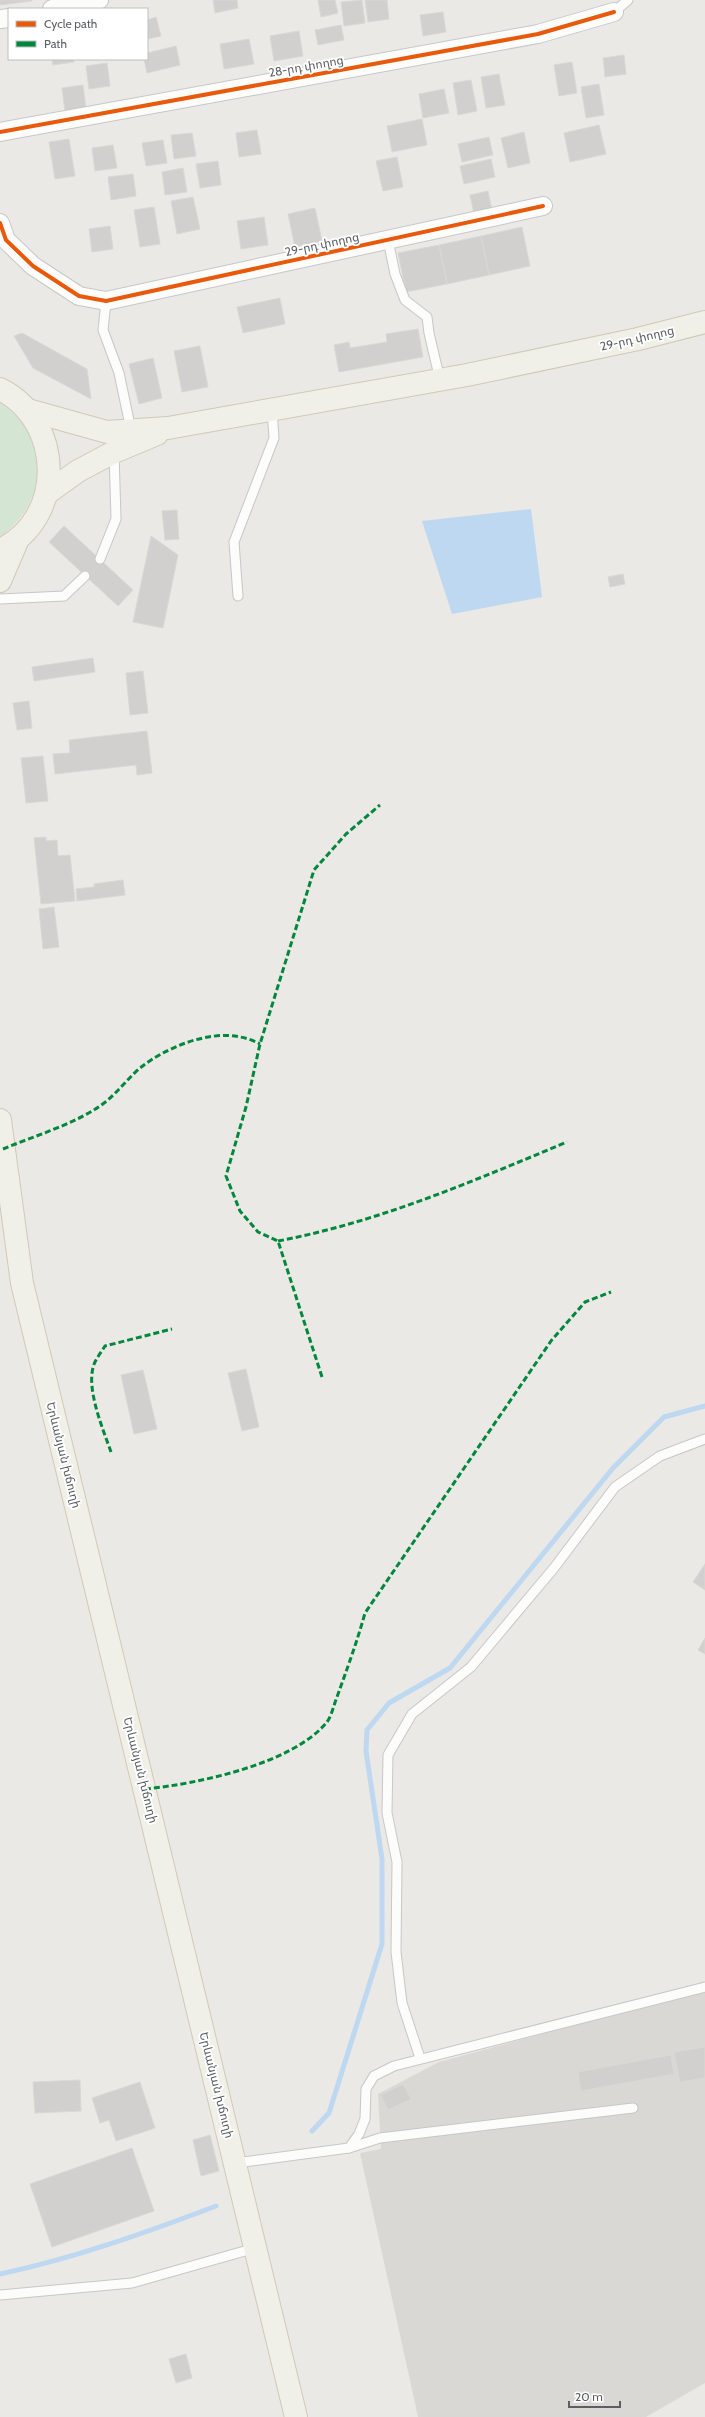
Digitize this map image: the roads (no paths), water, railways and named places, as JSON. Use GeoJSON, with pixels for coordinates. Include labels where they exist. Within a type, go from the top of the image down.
{"type":"FeatureCollection","features":[{"type":"Feature","properties":{"kind":"main road","name":"29-րդ փողոց"},"geometry":{"type":"LineString","coordinates":[[28,410],[107,432],[168,428],[272,408],[440,380],[638,339],[705,322]]}},
{"type":"Feature","properties":{"kind":"main road"},"geometry":{"type":"LineString","coordinates":[[0,581],[18,539],[36,518],[46,494],[50,475],[46,442],[38,424],[28,410],[3,386]]}},
{"type":"Feature","properties":{"kind":"main road","name":"29-րդ փողոց"},"geometry":{"type":"LineString","coordinates":[[46,494],[78,471],[114,452],[168,428]]}},
{"type":"Feature","properties":{"kind":"main road"},"geometry":{"type":"LineString","coordinates":[[0,550],[18,539]]}},
{"type":"Feature","properties":{"kind":"main road","name":"Երևանյան խճուղի"},"geometry":{"type":"LineString","coordinates":[[0,1120],[22,1283],[257,2248],[296,2417]]}},
{"type":"Feature","properties":{"kind":"street"},"geometry":{"type":"LineString","coordinates":[[57,8],[99,0]]}},
{"type":"Feature","properties":{"kind":"street","name":"28-րդ փողոց"},"geometry":{"type":"LineString","coordinates":[[0,132],[538,34],[614,12]]}},
{"type":"Feature","properties":{"kind":"street","name":"29-րդ փողոց"},"geometry":{"type":"LineString","coordinates":[[106,301],[543,206]]}},
{"type":"Feature","properties":{"kind":"street"},"geometry":{"type":"LineString","coordinates":[[0,223],[6,240],[34,266],[79,296],[106,301]]}},
{"type":"Feature","properties":{"kind":"lane"},"geometry":{"type":"LineString","coordinates":[[614,12],[628,0]]}},
{"type":"Feature","properties":{"kind":"lane"},"geometry":{"type":"LineString","coordinates":[[388,240],[395,274],[405,300],[427,317],[429,333],[440,380]]}},
{"type":"Feature","properties":{"kind":"lane"},"geometry":{"type":"LineString","coordinates":[[106,301],[103,330],[119,373],[131,430]]}},
{"type":"Feature","properties":{"kind":"lane"},"geometry":{"type":"LineString","coordinates":[[238,596],[234,542],[274,438],[272,408]]}},
{"type":"Feature","properties":{"kind":"lane"},"geometry":{"type":"LineString","coordinates":[[100,560],[116,519],[114,452]]}},
{"type":"Feature","properties":{"kind":"lane"},"geometry":{"type":"LineString","coordinates":[[0,599],[64,596],[85,576]]}},
{"type":"Feature","properties":{"kind":"lane"},"geometry":{"type":"LineString","coordinates":[[420,2058],[402,2003],[396,1952],[397,1862],[386,1813],[388,1755],[412,1714],[472,1667],[554,1568],[615,1487],[660,1456],[705,1439]]}},
{"type":"Feature","properties":{"kind":"lane"},"geometry":{"type":"LineString","coordinates":[[349,2148],[359,2134],[365,2119],[366,2089],[374,2076],[394,2066],[420,2058],[705,1987]]}},
{"type":"Feature","properties":{"kind":"lane"},"geometry":{"type":"LineString","coordinates":[[236,2163],[349,2148],[380,2138],[633,2108]]}},
{"type":"Feature","properties":{"kind":"lane"},"geometry":{"type":"LineString","coordinates":[[0,2295],[132,2283],[257,2248]]}},
{"type":"Feature","properties":{"kind":"water"},"geometry":{"type":"Polygon","coordinates":[[[531,509],[542,597],[452,614],[422,521],[531,509]]]}},
{"type":"Feature","properties":{"kind":"waterway"},"geometry":{"type":"LineString","coordinates":[[312,2131],[329,2113],[382,1944],[382,1859],[366,1751],[367,1730],[389,1703],[450,1668],[613,1468],[664,1417],[705,1406]]}},
{"type":"Feature","properties":{"kind":"waterway"},"geometry":{"type":"LineString","coordinates":[[0,2274],[83,2253],[216,2206]]}}]}
